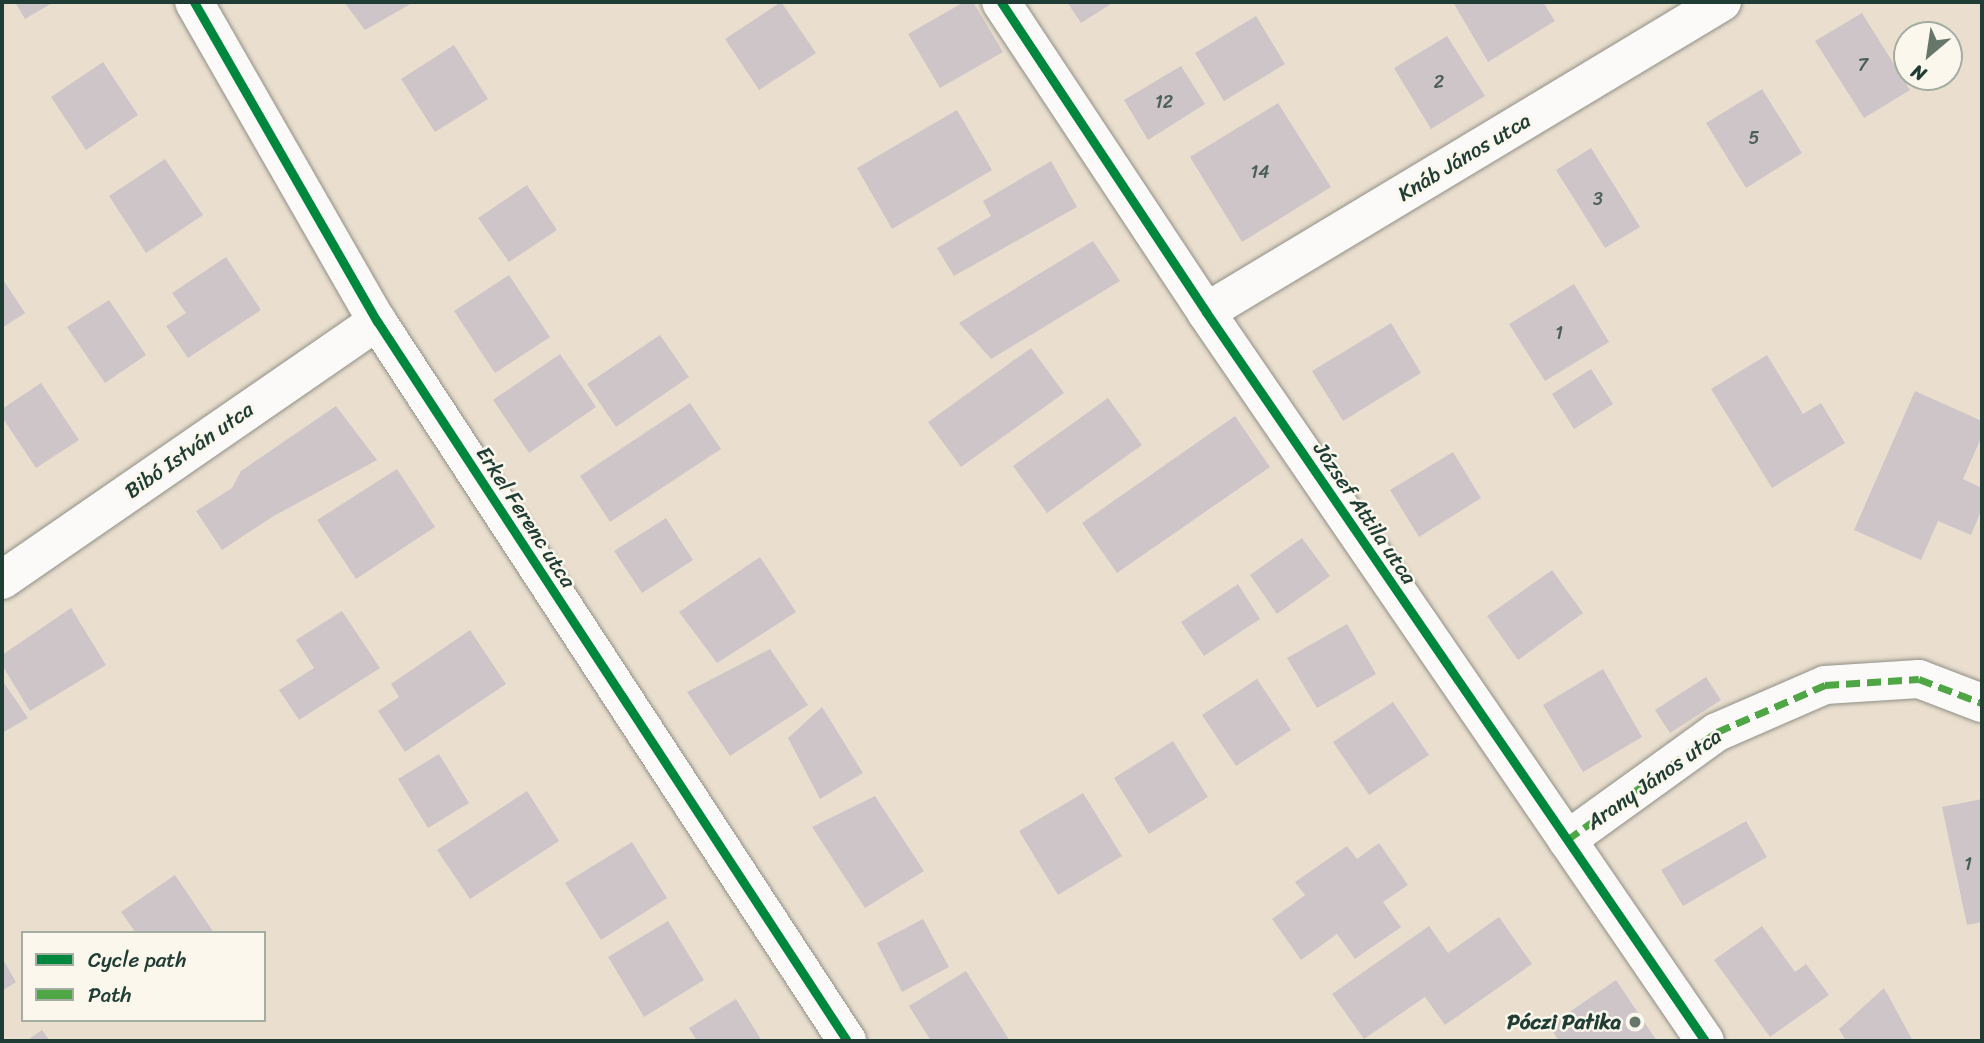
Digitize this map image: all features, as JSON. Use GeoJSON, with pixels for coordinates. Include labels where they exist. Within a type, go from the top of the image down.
{"type":"FeatureCollection","features":[{"type":"Feature","properties":{"kind":"street","name":"Erkel Ferenc utca"},"geometry":{"type":"LineString","coordinates":[[194,2],[377,321],[847,1041]]}},
{"type":"Feature","properties":{"kind":"street","name":"József Attila utca"},"geometry":{"type":"LineString","coordinates":[[1001,2],[1206,312],[1705,1041]]}},
{"type":"Feature","properties":{"kind":"street","name":"Knáb János utca"},"geometry":{"type":"LineString","coordinates":[[1206,312],[1721,2]]}},
{"type":"Feature","properties":{"kind":"street","name":"Bibó István utca"},"geometry":{"type":"LineString","coordinates":[[2,580],[377,321]]}},
{"type":"Feature","properties":{"kind":"street","name":"Arany János utca"},"geometry":{"type":"LineString","coordinates":[[1567,840],[1717,732],[1825,685],[1919,678],[1982,703]]}},
{"type":"Feature","properties":{"kind":"building"},"geometry":{"type":"Polygon","coordinates":[[[15,2],[54,2],[25,19],[15,2]]]}},
{"type":"Feature","properties":{"kind":"building"},"geometry":{"type":"Polygon","coordinates":[[[344,2],[414,2],[365,30],[344,2]]]}},
{"type":"Feature","properties":{"kind":"building"},"geometry":{"type":"Polygon","coordinates":[[[781,2],[816,53],[759,90],[725,39],[781,2]]]}},
{"type":"Feature","properties":{"kind":"building"},"geometry":{"type":"Polygon","coordinates":[[[964,2],[973,2],[1003,52],[940,88],[908,34],[964,2]]]}},
{"type":"Feature","properties":{"kind":"building"},"geometry":{"type":"Polygon","coordinates":[[[1067,2],[1114,2],[1081,23],[1067,2]]]}},
{"type":"Feature","properties":{"kind":"building"},"geometry":{"type":"Polygon","coordinates":[[[1453,2],[1543,2],[1555,21],[1488,62],[1453,2]]]}},
{"type":"Feature","properties":{"kind":"building"},"geometry":{"type":"Polygon","coordinates":[[[1862,13],[1893,63],[1893,91],[1908,91],[1864,118],[1815,41],[1862,13]]]}},
{"type":"Feature","properties":{"kind":"building"},"geometry":{"type":"Polygon","coordinates":[[[1256,16],[1285,64],[1224,101],[1195,53],[1256,16]]]}},
{"type":"Feature","properties":{"kind":"building"},"geometry":{"type":"Polygon","coordinates":[[[1447,36],[1485,96],[1431,129],[1394,68],[1447,36]]]}},
{"type":"Feature","properties":{"kind":"building"},"geometry":{"type":"Polygon","coordinates":[[[454,45],[488,99],[435,132],[401,79],[454,45]]]}},
{"type":"Feature","properties":{"kind":"building"},"geometry":{"type":"Polygon","coordinates":[[[103,62],[138,115],[86,150],[51,97],[103,62]]]}},
{"type":"Feature","properties":{"kind":"building"},"geometry":{"type":"Polygon","coordinates":[[[1181,66],[1205,104],[1148,140],[1124,100],[1181,66]]]}},
{"type":"Feature","properties":{"kind":"building"},"geometry":{"type":"Polygon","coordinates":[[[1762,89],[1802,153],[1746,188],[1706,123],[1762,89]]]}},
{"type":"Feature","properties":{"kind":"building"},"geometry":{"type":"Polygon","coordinates":[[[1278,103],[1331,187],[1242,242],[1190,157],[1278,103]]]}},
{"type":"Feature","properties":{"kind":"building"},"geometry":{"type":"Polygon","coordinates":[[[957,110],[992,170],[892,229],[857,168],[957,110]]]}},
{"type":"Feature","properties":{"kind":"building"},"geometry":{"type":"Polygon","coordinates":[[[1591,148],[1640,227],[1605,248],[1556,170],[1591,148]]]}},
{"type":"Feature","properties":{"kind":"building"},"geometry":{"type":"Polygon","coordinates":[[[165,159],[203,215],[146,253],[109,196],[165,159]]]}},
{"type":"Feature","properties":{"kind":"building"},"geometry":{"type":"Polygon","coordinates":[[[1051,161],[1077,207],[954,276],[937,248],[991,216],[983,201],[1051,161]]]}},
{"type":"Feature","properties":{"kind":"building"},"geometry":{"type":"Polygon","coordinates":[[[527,185],[557,230],[509,262],[478,218],[527,185]]]}},
{"type":"Feature","properties":{"kind":"building"},"geometry":{"type":"Polygon","coordinates":[[[1093,241],[1120,281],[991,359],[959,323],[1093,241]]]}},
{"type":"Feature","properties":{"kind":"building"},"geometry":{"type":"Polygon","coordinates":[[[226,257],[261,310],[188,358],[166,326],[186,313],[172,293],[226,257]]]}},
{"type":"Feature","properties":{"kind":"building"},"geometry":{"type":"Polygon","coordinates":[[[509,275],[550,337],[495,373],[454,311],[509,275]]]}},
{"type":"Feature","properties":{"kind":"building"},"geometry":{"type":"Polygon","coordinates":[[[2,278],[25,313],[2,328],[2,278]]]}},
{"type":"Feature","properties":{"kind":"building"},"geometry":{"type":"Polygon","coordinates":[[[1574,284],[1609,342],[1545,381],[1509,324],[1574,284]]]}},
{"type":"Feature","properties":{"kind":"building"},"geometry":{"type":"Polygon","coordinates":[[[109,300],[146,355],[105,383],[67,327],[109,300]]]}},
{"type":"Feature","properties":{"kind":"building"},"geometry":{"type":"Polygon","coordinates":[[[1391,323],[1421,373],[1343,421],[1312,371],[1391,323]]]}},
{"type":"Feature","properties":{"kind":"building"},"geometry":{"type":"Polygon","coordinates":[[[660,335],[689,377],[616,427],[587,384],[660,335]]]}},
{"type":"Feature","properties":{"kind":"building"},"geometry":{"type":"Polygon","coordinates":[[[1031,348],[1064,393],[961,467],[928,422],[1031,348]]]}},
{"type":"Feature","properties":{"kind":"building"},"geometry":{"type":"Polygon","coordinates":[[[560,354],[596,407],[529,453],[493,400],[560,354]]]}},
{"type":"Feature","properties":{"kind":"building"},"geometry":{"type":"Polygon","coordinates":[[[1767,355],[1803,414],[1821,403],[1845,443],[1772,488],[1711,389],[1767,355]]]}},
{"type":"Feature","properties":{"kind":"building"},"geometry":{"type":"Polygon","coordinates":[[[1591,369],[1613,404],[1574,429],[1552,394],[1591,369]]]}},
{"type":"Feature","properties":{"kind":"building"},"geometry":{"type":"Polygon","coordinates":[[[41,383],[79,440],[36,468],[2,417],[2,409],[41,383]]]}},
{"type":"Feature","properties":{"kind":"building"},"geometry":{"type":"Polygon","coordinates":[[[1915,391],[1982,421],[1982,436],[1963,479],[1982,488],[1982,509],[1971,535],[1938,521],[1921,560],[1854,530],[1915,391]]]}},
{"type":"Feature","properties":{"kind":"building"},"geometry":{"type":"Polygon","coordinates":[[[1108,398],[1142,445],[1047,513],[1013,466],[1108,398]]]}},
{"type":"Feature","properties":{"kind":"building"},"geometry":{"type":"Polygon","coordinates":[[[690,403],[721,449],[610,522],[580,476],[690,403]]]}},
{"type":"Feature","properties":{"kind":"building"},"geometry":{"type":"Polygon","coordinates":[[[336,406],[377,460],[272,517],[222,550],[196,511],[232,488],[241,471],[336,406]]]}},
{"type":"Feature","properties":{"kind":"building"},"geometry":{"type":"Polygon","coordinates":[[[1235,416],[1270,467],[1117,573],[1082,523],[1235,416]]]}},
{"type":"Feature","properties":{"kind":"building"},"geometry":{"type":"Polygon","coordinates":[[[1453,452],[1481,498],[1419,537],[1390,490],[1453,452]]]}},
{"type":"Feature","properties":{"kind":"building"},"geometry":{"type":"Polygon","coordinates":[[[397,469],[435,527],[356,579],[317,520],[397,469]]]}},
{"type":"Feature","properties":{"kind":"building"},"geometry":{"type":"Polygon","coordinates":[[[666,518],[693,560],[642,593],[614,551],[666,518]]]}},
{"type":"Feature","properties":{"kind":"building"},"geometry":{"type":"Polygon","coordinates":[[[1302,538],[1330,576],[1277,614],[1250,575],[1302,538]]]}},
{"type":"Feature","properties":{"kind":"building"},"geometry":{"type":"Polygon","coordinates":[[[760,557],[796,612],[717,663],[679,612],[760,557]]]}},
{"type":"Feature","properties":{"kind":"building"},"geometry":{"type":"Polygon","coordinates":[[[1552,570],[1583,613],[1518,660],[1487,616],[1552,570]]]}},
{"type":"Feature","properties":{"kind":"building"},"geometry":{"type":"Polygon","coordinates":[[[1238,584],[1260,619],[1204,656],[1181,622],[1238,584]]]}},
{"type":"Feature","properties":{"kind":"building"},"geometry":{"type":"Polygon","coordinates":[[[71,608],[106,665],[30,711],[2,665],[2,655],[71,608]]]}},
{"type":"Feature","properties":{"kind":"building"},"geometry":{"type":"Polygon","coordinates":[[[342,611],[380,668],[299,720],[279,690],[314,668],[296,640],[342,611]]]}},
{"type":"Feature","properties":{"kind":"building"},"geometry":{"type":"Polygon","coordinates":[[[1347,624],[1376,674],[1317,708],[1287,658],[1347,624]]]}},
{"type":"Feature","properties":{"kind":"building"},"geometry":{"type":"Polygon","coordinates":[[[470,630],[506,684],[405,752],[378,711],[399,697],[391,684],[470,630]]]}},
{"type":"Feature","properties":{"kind":"building"},"geometry":{"type":"Polygon","coordinates":[[[770,649],[808,705],[730,756],[687,692],[770,649]]]}},
{"type":"Feature","properties":{"kind":"building"},"geometry":{"type":"Polygon","coordinates":[[[1603,669],[1642,737],[1583,772],[1543,705],[1603,669]]]}},
{"type":"Feature","properties":{"kind":"building"},"geometry":{"type":"Polygon","coordinates":[[[1706,677],[1721,700],[1670,733],[1655,710],[1706,677]]]}},
{"type":"Feature","properties":{"kind":"building"},"geometry":{"type":"Polygon","coordinates":[[[1257,679],[1291,730],[1236,766],[1202,715],[1257,679]]]}},
{"type":"Feature","properties":{"kind":"building"},"geometry":{"type":"Polygon","coordinates":[[[2,680],[28,718],[2,733],[2,680]]]}},
{"type":"Feature","properties":{"kind":"building"},"geometry":{"type":"Polygon","coordinates":[[[1393,702],[1429,755],[1369,795],[1333,742],[1393,702]]]}},
{"type":"Feature","properties":{"kind":"building"},"geometry":{"type":"Polygon","coordinates":[[[822,707],[863,773],[820,799],[788,738],[822,707]]]}},
{"type":"Feature","properties":{"kind":"building"},"geometry":{"type":"Polygon","coordinates":[[[1173,741],[1208,797],[1149,834],[1114,778],[1173,741]]]}},
{"type":"Feature","properties":{"kind":"building"},"geometry":{"type":"Polygon","coordinates":[[[439,754],[469,803],[428,828],[398,779],[439,754]]]}},
{"type":"Feature","properties":{"kind":"building"},"geometry":{"type":"Polygon","coordinates":[[[527,791],[559,841],[470,899],[437,850],[527,791]]]}},
{"type":"Feature","properties":{"kind":"building"},"geometry":{"type":"Polygon","coordinates":[[[1083,793],[1122,856],[1058,895],[1019,831],[1083,793]]]}},
{"type":"Feature","properties":{"kind":"building"},"geometry":{"type":"Polygon","coordinates":[[[875,796],[924,871],[865,908],[812,827],[875,796]]]}},
{"type":"Feature","properties":{"kind":"building"},"geometry":{"type":"Polygon","coordinates":[[[1982,799],[1982,922],[1967,925],[1942,807],[1982,799]]]}},
{"type":"Feature","properties":{"kind":"building"},"geometry":{"type":"Polygon","coordinates":[[[1746,821],[1767,857],[1683,906],[1661,870],[1746,821]]]}},
{"type":"Feature","properties":{"kind":"building"},"geometry":{"type":"Polygon","coordinates":[[[632,842],[667,898],[601,940],[565,883],[632,842]]]}},
{"type":"Feature","properties":{"kind":"building"},"geometry":{"type":"Polygon","coordinates":[[[1379,843],[1408,885],[1383,902],[1401,927],[1355,959],[1337,934],[1301,960],[1272,919],[1305,895],[1295,882],[1347,846],[1357,859],[1379,843]]]}},
{"type":"Feature","properties":{"kind":"building"},"geometry":{"type":"Polygon","coordinates":[[[175,875],[213,931],[135,931],[121,912],[175,875]]]}},
{"type":"Feature","properties":{"kind":"building"},"geometry":{"type":"Polygon","coordinates":[[[1499,917],[1532,964],[1445,1025],[1425,997],[1364,1039],[1332,994],[1429,926],[1448,953],[1499,917]]]}},
{"type":"Feature","properties":{"kind":"building"},"geometry":{"type":"Polygon","coordinates":[[[923,919],[949,967],[902,992],[877,943],[923,919]]]}},
{"type":"Feature","properties":{"kind":"building"},"geometry":{"type":"Polygon","coordinates":[[[668,921],[704,980],[644,1017],[608,957],[668,921]]]}},
{"type":"Feature","properties":{"kind":"building"},"geometry":{"type":"Polygon","coordinates":[[[1762,926],[1795,972],[1806,964],[1829,995],[1770,1037],[1714,960],[1762,926]]]}},
{"type":"Feature","properties":{"kind":"building"},"geometry":{"type":"Polygon","coordinates":[[[2,958],[16,982],[2,991],[2,958]]]}},
{"type":"Feature","properties":{"kind":"building"},"geometry":{"type":"Polygon","coordinates":[[[966,971],[1010,1041],[931,1041],[909,1006],[966,971]]]}},
{"type":"Feature","properties":{"kind":"building"},"geometry":{"type":"Polygon","coordinates":[[[1616,980],[1657,1041],[1559,1041],[1549,1026],[1616,980]]]}},
{"type":"Feature","properties":{"kind":"building"},"geometry":{"type":"Polygon","coordinates":[[[1884,988],[1913,1041],[1846,1041],[1839,1029],[1884,988]]]}},
{"type":"Feature","properties":{"kind":"building"},"geometry":{"type":"Polygon","coordinates":[[[736,999],[762,1041],[697,1041],[689,1028],[736,999]]]}},
{"type":"Feature","properties":{"kind":"building"},"geometry":{"type":"Polygon","coordinates":[[[42,1030],[50,1041],[26,1041],[42,1030]]]}},
{"type":"Feature","properties":{"kind":"marked path"},"geometry":{"type":"LineString","coordinates":[[1567,840],[1717,732],[1825,685],[1919,679],[1982,703]]}},
{"type":"Feature","properties":{"kind":"cycle path"},"geometry":{"type":"LineString","coordinates":[[194,2],[377,321],[847,1041]]}},
{"type":"Feature","properties":{"kind":"cycle path"},"geometry":{"type":"LineString","coordinates":[[1001,2],[1206,312],[1705,1041]]}},
{"type":"Feature","properties":{"kind":"place","name":"Póczi Patika"},"geometry":{"type":"Point","coordinates":[1635,1022]}}]}
